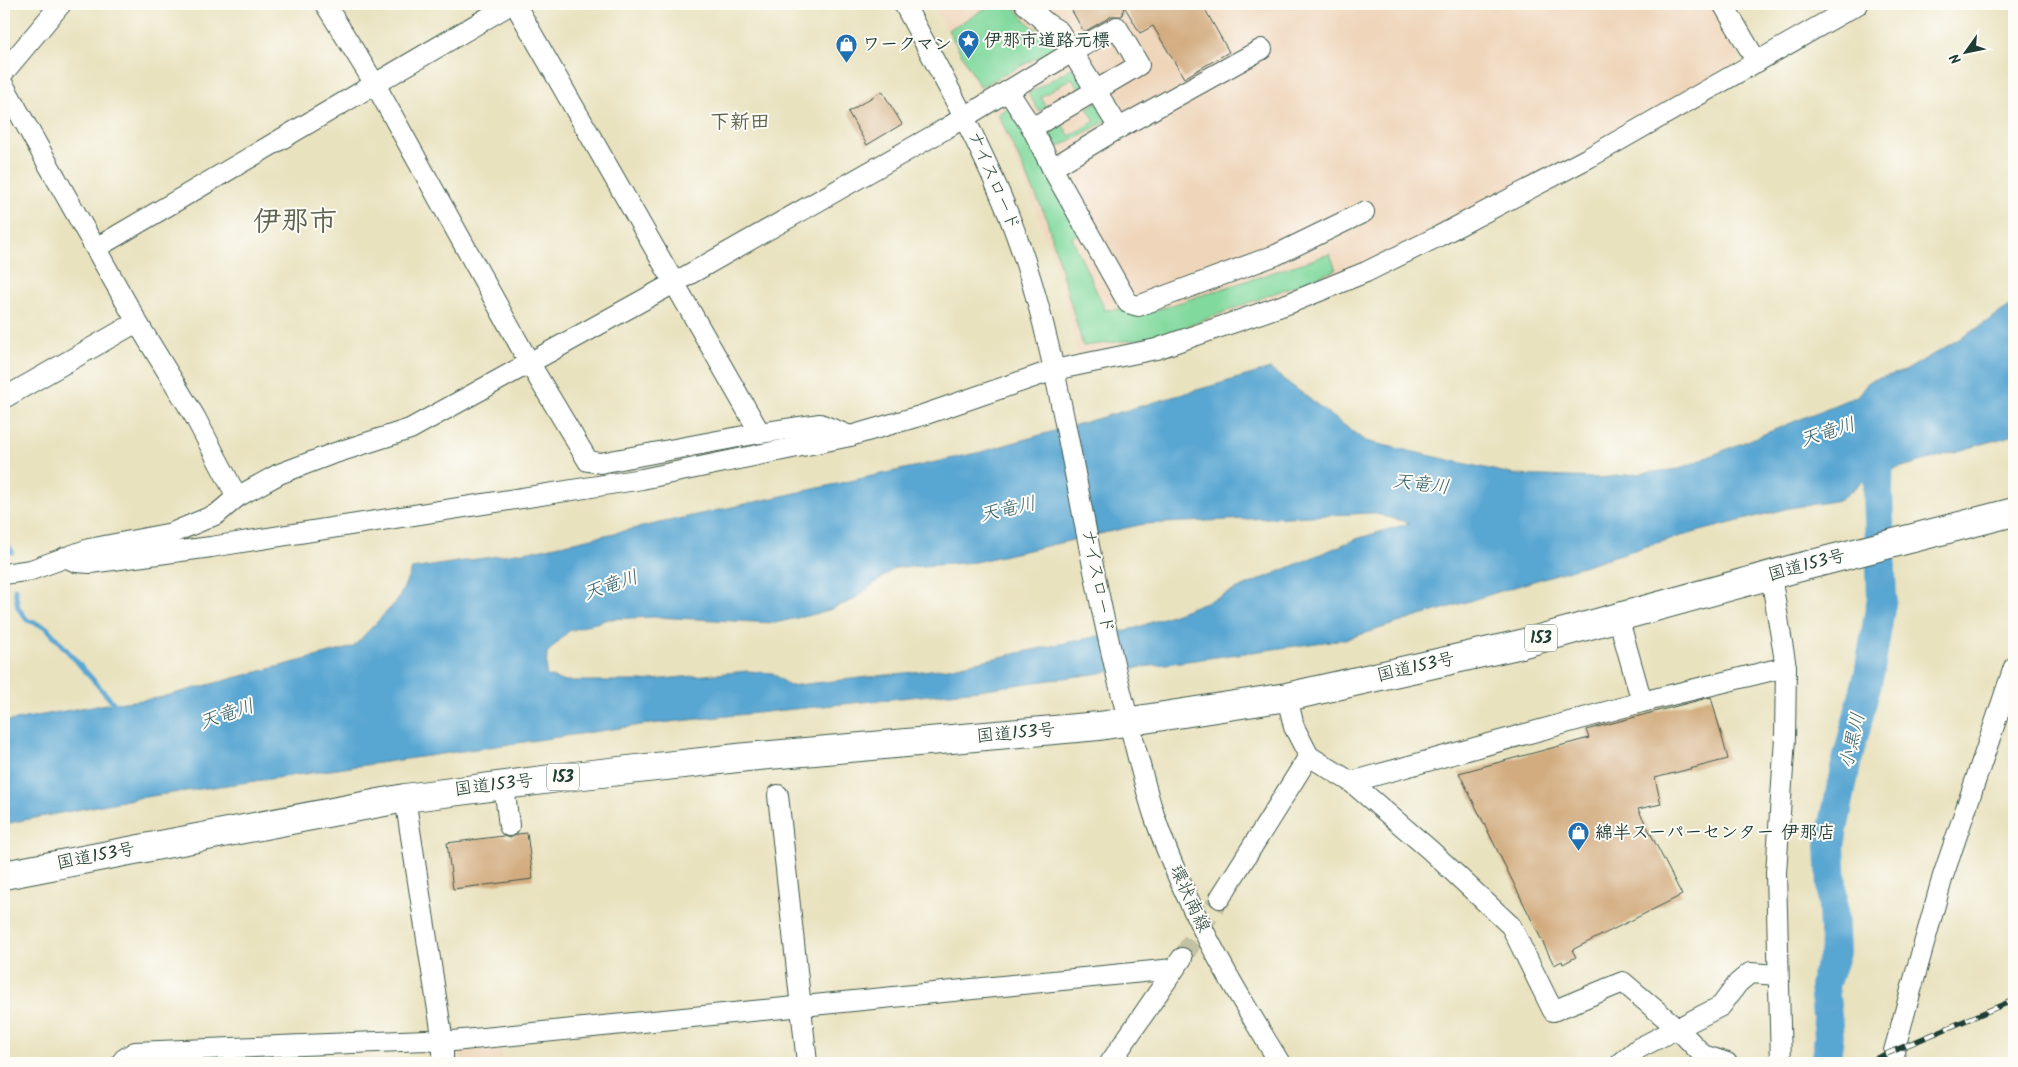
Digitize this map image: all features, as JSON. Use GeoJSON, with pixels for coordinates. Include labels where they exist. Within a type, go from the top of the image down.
{"type":"FeatureCollection","features":[{"type":"Feature","properties":{"kind":"highway","name":"国道153号"},"geometry":{"type":"LineString","coordinates":[[4,875],[405,798],[747,757],[1099,726],[1287,697],[1517,645],[2014,512]]}},
{"type":"Feature","properties":{"kind":"street"},"geometry":{"type":"LineString","coordinates":[[4,72],[61,4]]}},
{"type":"Feature","properties":{"kind":"street"},"geometry":{"type":"LineString","coordinates":[[325,4],[375,84],[530,364],[588,461],[600,463],[760,432],[820,424],[850,436]]}},
{"type":"Feature","properties":{"kind":"street"},"geometry":{"type":"LineString","coordinates":[[96,248],[513,4],[760,432]]}},
{"type":"Feature","properties":{"kind":"street","name":"ナイスロード"},"geometry":{"type":"LineString","coordinates":[[904,4],[964,116],[1002,195],[1026,262],[1056,376],[1118,684],[1129,722]]}},
{"type":"Feature","properties":{"kind":"street"},"geometry":{"type":"LineString","coordinates":[[1025,4],[1046,23],[1059,31],[1119,128]]}},
{"type":"Feature","properties":{"kind":"street"},"geometry":{"type":"LineString","coordinates":[[1723,4],[1757,62]]}},
{"type":"Feature","properties":{"kind":"street"},"geometry":{"type":"LineString","coordinates":[[65,557],[76,562],[90,563],[210,547],[642,480],[850,436],[1156,349],[1290,303],[1366,272],[1582,161],[1858,4]]}},
{"type":"Feature","properties":{"kind":"street"},"geometry":{"type":"LineString","coordinates":[[4,574],[32,570],[89,549],[172,533],[217,514],[237,497],[279,474],[332,454],[410,429],[674,283],[1008,91],[1072,52],[1117,28],[1139,65],[1032,128]]}},
{"type":"Feature","properties":{"kind":"street"},"geometry":{"type":"LineString","coordinates":[[1052,168],[1119,128],[1262,49]]}},
{"type":"Feature","properties":{"kind":"street"},"geometry":{"type":"LineString","coordinates":[[4,86],[137,322],[195,417],[237,497]]}},
{"type":"Feature","properties":{"kind":"street"},"geometry":{"type":"LineString","coordinates":[[1008,91],[1032,128],[1052,168],[1128,302],[1138,306],[1276,255],[1364,212]]}},
{"type":"Feature","properties":{"kind":"street"},"geometry":{"type":"LineString","coordinates":[[4,398],[137,322]]}},
{"type":"Feature","properties":{"kind":"street"},"geometry":{"type":"LineString","coordinates":[[1781,1063],[1776,873],[1785,738],[1786,667],[1782,573]]}},
{"type":"Feature","properties":{"kind":"street"},"geometry":{"type":"LineString","coordinates":[[1618,617],[1642,702]]}},
{"type":"Feature","properties":{"kind":"street"},"geometry":{"type":"LineString","coordinates":[[1351,782],[1642,702],[1786,667]]}},
{"type":"Feature","properties":{"kind":"street"},"geometry":{"type":"LineString","coordinates":[[1895,1063],[1894,1051],[1943,876],[2014,667]]}},
{"type":"Feature","properties":{"kind":"street"},"geometry":{"type":"LineString","coordinates":[[1287,697],[1294,727],[1309,756],[1351,782],[1430,850],[1511,926],[1553,1010],[1623,982],[1677,1028],[1703,1055],[1727,1063]]}},
{"type":"Feature","properties":{"kind":"street","name":"環状南線"},"geometry":{"type":"LineString","coordinates":[[1129,722],[1145,788],[1176,873],[1213,950],[1280,1063]]}},
{"type":"Feature","properties":{"kind":"street"},"geometry":{"type":"LineString","coordinates":[[1220,898],[1309,756]]}},
{"type":"Feature","properties":{"kind":"street"},"geometry":{"type":"LineString","coordinates":[[504,785],[508,826]]}},
{"type":"Feature","properties":{"kind":"street"},"geometry":{"type":"LineString","coordinates":[[778,796],[808,1063]]}},
{"type":"Feature","properties":{"kind":"street"},"geometry":{"type":"LineString","coordinates":[[405,798],[443,1042],[444,1063]]}},
{"type":"Feature","properties":{"kind":"street"},"geometry":{"type":"LineString","coordinates":[[121,1063],[135,1052],[426,1040],[443,1042],[801,1007],[1177,963],[1110,1063]]}},
{"type":"Feature","properties":{"kind":"street"},"geometry":{"type":"LineString","coordinates":[[1620,1063],[1639,1048],[1721,1006],[1738,983],[1750,972],[1778,975]]}},
{"type":"Feature","properties":{"kind":"shaded area"},"geometry":{"type":"Polygon","coordinates":[[[932,4],[1713,4],[1740,51],[1737,66],[1453,221],[1340,275],[1155,343],[1079,358],[1061,280],[1023,176],[993,114],[932,4]]]}},
{"type":"Feature","properties":{"kind":"shaded area"},"geometry":{"type":"Polygon","coordinates":[[[501,1042],[503,1063],[462,1063],[461,1046],[501,1042]]]}},
{"type":"Feature","properties":{"kind":"green space"},"geometry":{"type":"Polygon","coordinates":[[[994,4],[1012,4],[1028,23],[1054,42],[1054,49],[980,87],[948,30],[994,4]]]}},
{"type":"Feature","properties":{"kind":"green space"},"geometry":{"type":"Polygon","coordinates":[[[1073,67],[1085,84],[1078,88],[1072,78],[1041,97],[1046,107],[1039,111],[1028,94],[1073,67]]]}},
{"type":"Feature","properties":{"kind":"green space"},"geometry":{"type":"Polygon","coordinates":[[[1097,102],[1108,120],[1058,147],[1048,131],[1061,123],[1070,136],[1095,121],[1087,108],[1097,102]]]}},
{"type":"Feature","properties":{"kind":"green space"},"geometry":{"type":"Polygon","coordinates":[[[1009,107],[1080,233],[1072,238],[1105,310],[1120,309],[1141,315],[1330,254],[1336,270],[1158,337],[1083,346],[1046,217],[998,114],[1009,107]]]}},
{"type":"Feature","properties":{"kind":"water","name":"天竜川"},"geometry":{"type":"Polygon","coordinates":[[[2014,303],[2014,435],[1867,477],[1841,500],[1789,508],[1670,539],[1346,639],[978,690],[641,725],[138,798],[4,824],[4,722],[92,706],[158,698],[353,647],[398,600],[412,569],[542,549],[981,452],[1270,369],[1365,441],[1516,475],[1600,478],[1679,469],[1859,395],[1869,381],[1905,371],[1976,329],[2014,303]],[[1372,513],[1144,524],[975,562],[895,568],[853,600],[824,612],[775,623],[654,617],[609,619],[569,631],[547,653],[546,675],[562,681],[641,681],[747,671],[773,673],[789,686],[948,668],[1136,628],[1219,597],[1356,539],[1410,523],[1372,513]]]}},
{"type":"Feature","properties":{"kind":"building"},"geometry":{"type":"Polygon","coordinates":[[[1068,4],[1202,4],[1229,52],[1184,78],[1153,26],[1140,33],[1124,6],[1122,16],[1112,16],[1084,32],[1068,4]]]}},
{"type":"Feature","properties":{"kind":"building"},"geometry":{"type":"Polygon","coordinates":[[[882,91],[902,124],[867,145],[848,112],[882,91]]]}},
{"type":"Feature","properties":{"kind":"building","name":"綿半スーパーセンター 伊那店"},"geometry":{"type":"Polygon","coordinates":[[[1711,697],[1728,759],[1655,778],[1661,804],[1638,809],[1682,895],[1572,950],[1576,957],[1563,964],[1562,961],[1554,965],[1459,773],[1589,738],[1586,730],[1711,697]]]}},
{"type":"Feature","properties":{"kind":"building"},"geometry":{"type":"Polygon","coordinates":[[[527,833],[533,879],[453,889],[447,843],[503,836],[510,838],[518,834],[527,833]]]}},
{"type":"Feature","properties":{"kind":"waterway","name":"小黒川"},"geometry":{"type":"LineString","coordinates":[[1828,1063],[1826,1057],[1829,1036],[1824,986],[1835,952],[1830,845],[1845,769],[1869,674],[1882,597],[1878,493],[1879,432]]}},
{"type":"Feature","properties":{"kind":"waterway"},"geometry":{"type":"LineString","coordinates":[[4,540],[12,552]]}},
{"type":"Feature","properties":{"kind":"waterway"},"geometry":{"type":"LineString","coordinates":[[15,589],[18,608],[27,620],[46,627],[118,708]]}},
{"type":"Feature","properties":{"kind":"tunnel"},"geometry":{"type":"LineString","coordinates":[[1182,958],[1220,898]]}},
{"type":"Feature","properties":{"kind":"railway"},"geometry":{"type":"LineString","coordinates":[[1865,1063],[2014,1000]]}},
{"type":"Feature","properties":{"kind":"place","name":"伊那市道路元標"},"geometry":{"type":"Point","coordinates":[968,60]}},
{"type":"Feature","properties":{"kind":"place","name":"ワークマン"},"geometry":{"type":"Point","coordinates":[846,64]}},
{"type":"Feature","properties":{"kind":"place","name":"綿半スーパーセンター 伊那店"},"geometry":{"type":"Point","coordinates":[1579,852]}},
{"type":"Feature","properties":{"kind":"district","name":"下新田"},"geometry":{"type":"Point","coordinates":[740,123]}},
{"type":"Feature","properties":{"kind":"district","name":"伊那市"},"geometry":{"type":"Point","coordinates":[295,222]}}]}
